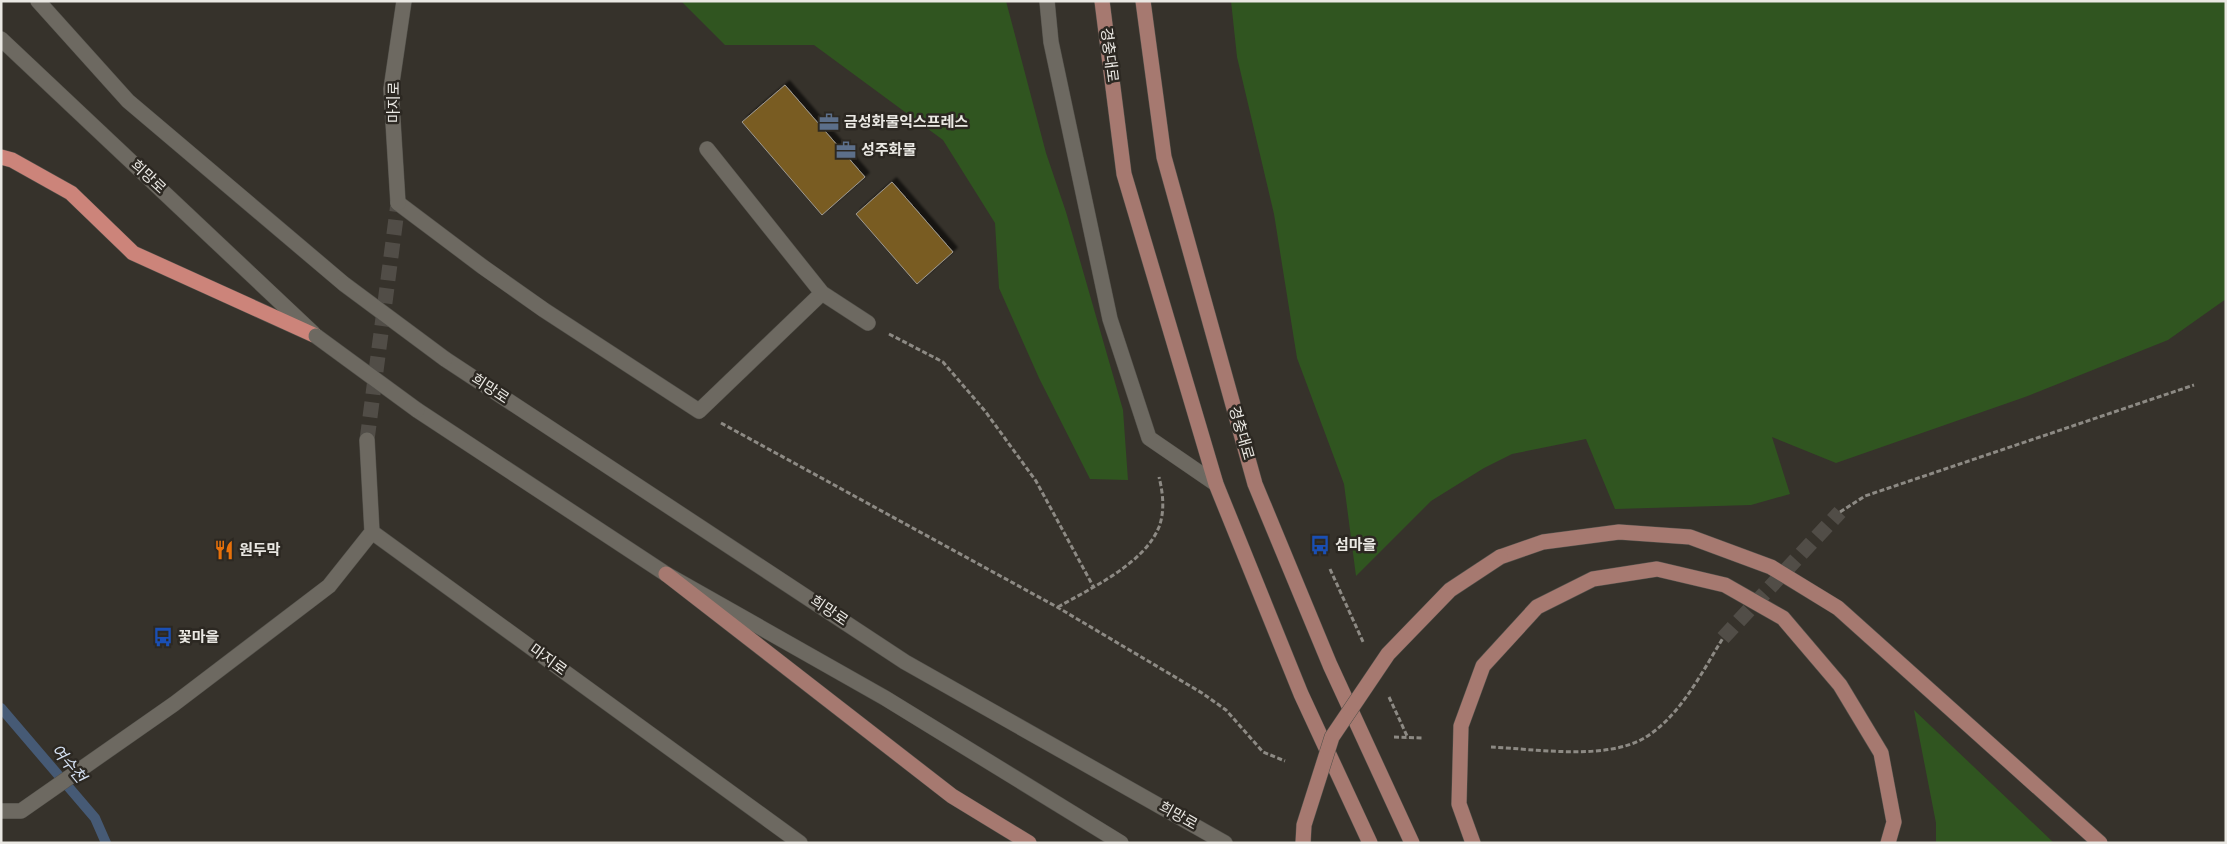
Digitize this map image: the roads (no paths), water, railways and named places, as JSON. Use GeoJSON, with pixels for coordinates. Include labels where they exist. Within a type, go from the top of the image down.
{"type":"FeatureCollection","features":[{"type":"Feature","properties":{"kind":"highway"},"geometry":{"type":"LineString","coordinates":[[1,158],[12,160],[70,194],[133,253],[316,336]]}},
{"type":"Feature","properties":{"kind":"main road","name":"희망로"},"geometry":{"type":"LineString","coordinates":[[38,1],[128,101],[344,284],[445,359],[905,662],[1225,843]]}},
{"type":"Feature","properties":{"kind":"main road","name":"마지로"},"geometry":{"type":"LineString","coordinates":[[404,1],[391,89],[398,203],[483,268],[699,411],[822,293]]}},
{"type":"Feature","properties":{"kind":"main road"},"geometry":{"type":"LineString","coordinates":[[1047,1],[1051,42],[1110,319],[1149,438],[1216,484]]}},
{"type":"Feature","properties":{"kind":"main road","name":"경충대로"},"geometry":{"type":"LineString","coordinates":[[1102,1],[1124,174],[1216,484],[1301,694],[1370,843]]}},
{"type":"Feature","properties":{"kind":"main road","name":"경충대로"},"geometry":{"type":"LineString","coordinates":[[1143,1],[1164,157],[1255,484],[1330,665],[1412,843]]}},
{"type":"Feature","properties":{"kind":"main road","name":"희망로"},"geometry":{"type":"LineString","coordinates":[[1,39],[316,336],[417,410],[666,574]]}},
{"type":"Feature","properties":{"kind":"main road"},"geometry":{"type":"LineString","coordinates":[[707,149],[822,293],[868,323]]}},
{"type":"Feature","properties":{"kind":"main road"},"geometry":{"type":"LineString","coordinates":[[1,811],[21,811],[174,704],[329,586],[372,532],[367,440]]}},
{"type":"Feature","properties":{"kind":"main road","name":"마지로"},"geometry":{"type":"LineString","coordinates":[[372,532],[800,843]]}},
{"type":"Feature","properties":{"kind":"main road"},"geometry":{"type":"LineString","coordinates":[[1303,843],[1304,825],[1332,737],[1388,654],[1450,590],[1500,556],[1543,542],[1618,532],[1690,537],[1771,567],[1838,608],[2100,843]]}},
{"type":"Feature","properties":{"kind":"main road"},"geometry":{"type":"LineString","coordinates":[[1473,843],[1459,804],[1462,726],[1483,666],[1537,607],[1592,579],[1657,569],[1725,585],[1783,618],[1840,685],[1881,753],[1894,822],[1888,843]]}},
{"type":"Feature","properties":{"kind":"main road"},"geometry":{"type":"LineString","coordinates":[[666,574],[952,796],[1029,843]]}},
{"type":"Feature","properties":{"kind":"main road"},"geometry":{"type":"LineString","coordinates":[[666,574],[885,698],[1121,843]]}},
{"type":"Feature","properties":{"kind":"waterway","name":"여수천"},"geometry":{"type":"LineString","coordinates":[[1,708],[95,818],[106,843]]}},
{"type":"Feature","properties":{"kind":"tunnel"},"geometry":{"type":"LineString","coordinates":[[367,440],[398,203]]}},
{"type":"Feature","properties":{"kind":"tunnel"},"geometry":{"type":"LineString","coordinates":[[1723,638],[1840,512]]}},
{"type":"Feature","properties":{"kind":"place","name":"금성화물익스프레스"},"geometry":{"type":"Point","coordinates":[829,122]}},
{"type":"Feature","properties":{"kind":"place","name":"성주화물"},"geometry":{"type":"Point","coordinates":[846,150]}},
{"type":"Feature","properties":{"kind":"place","name":"섬마을"},"geometry":{"type":"Point","coordinates":[1320,545]}},
{"type":"Feature","properties":{"kind":"place","name":"원두막"},"geometry":{"type":"Point","coordinates":[224,550]}},
{"type":"Feature","properties":{"kind":"place","name":"꽃마을"},"geometry":{"type":"Point","coordinates":[163,637]}}]}
